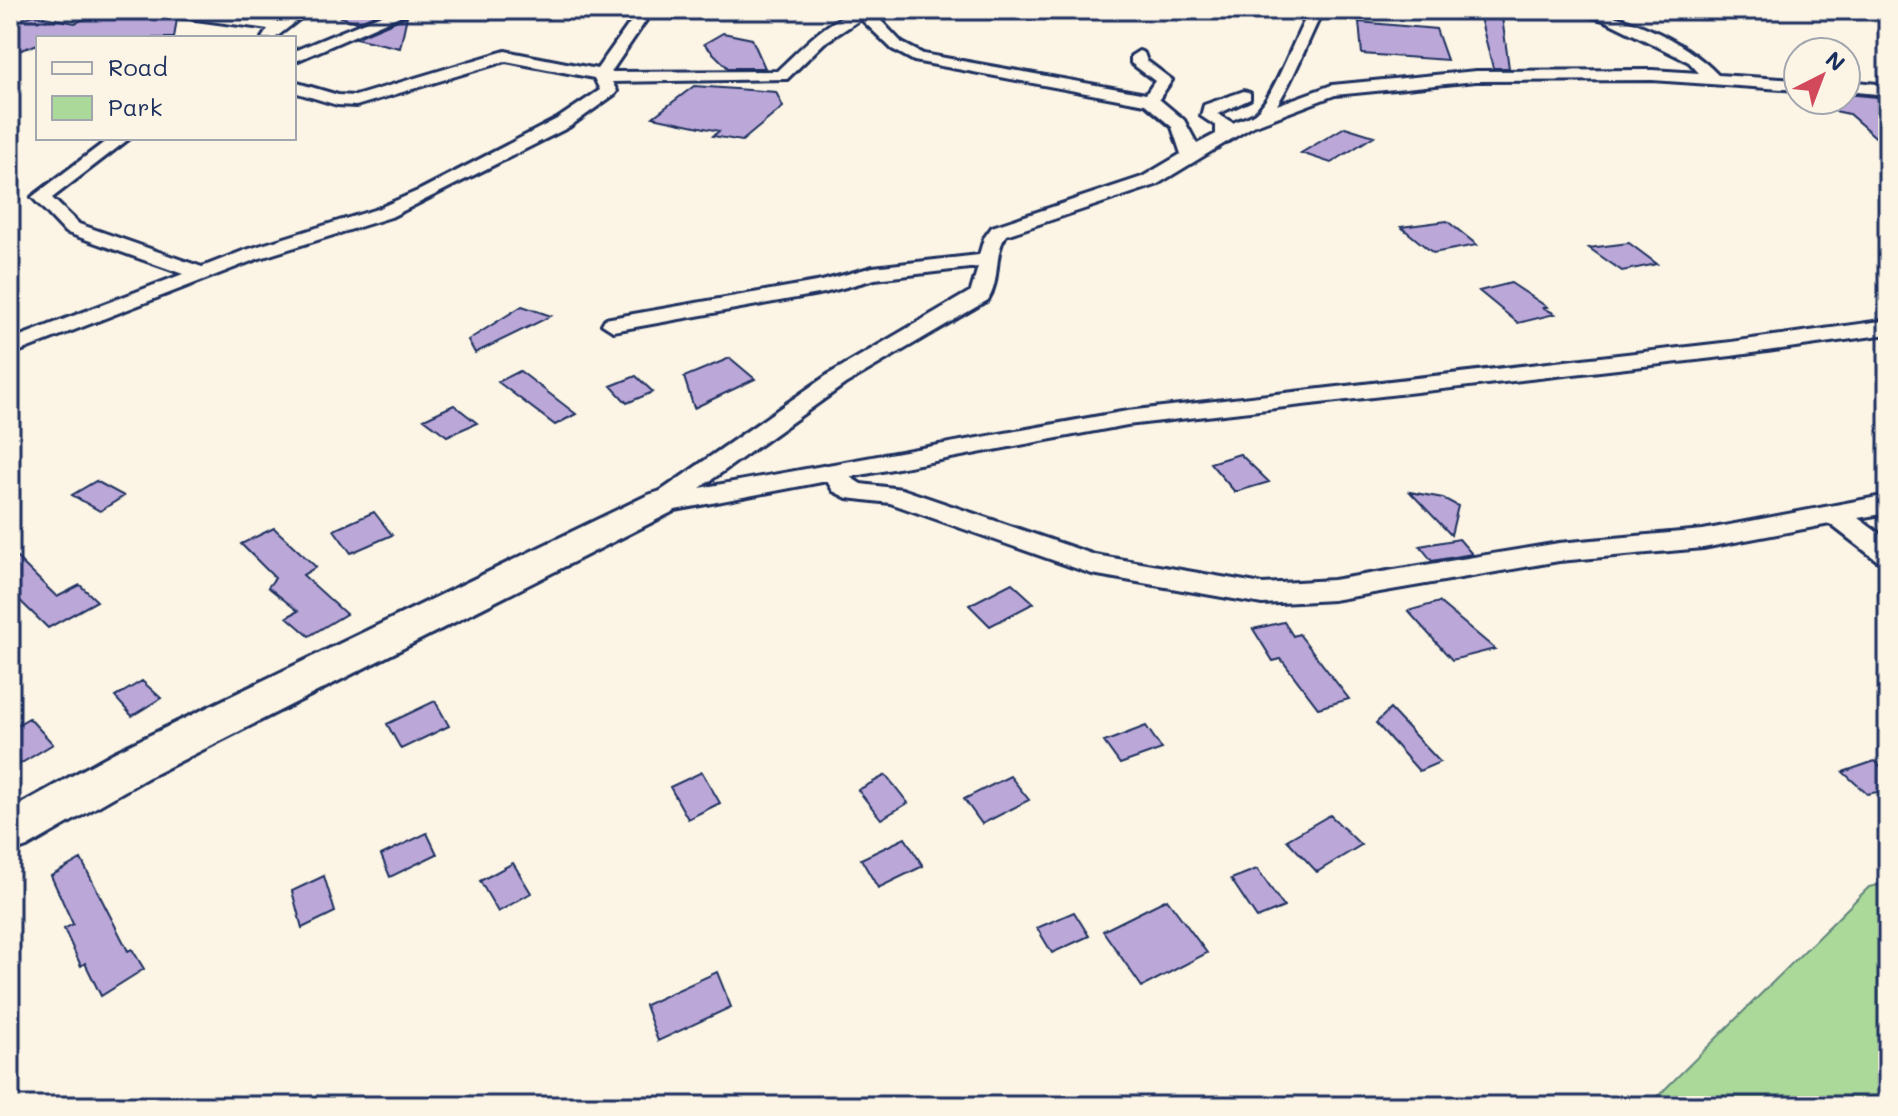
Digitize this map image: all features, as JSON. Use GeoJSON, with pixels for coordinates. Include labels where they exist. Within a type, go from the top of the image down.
{"type":"FeatureCollection","features":[{"type":"Feature","properties":{"kind":"main road"},"geometry":{"type":"LineString","coordinates":[[10,833],[131,765],[661,503]]}},
{"type":"Feature","properties":{"kind":"street"},"geometry":{"type":"LineString","coordinates":[[159,10],[282,27]]}},
{"type":"Feature","properties":{"kind":"street"},"geometry":{"type":"LineString","coordinates":[[267,36],[304,10]]}},
{"type":"Feature","properties":{"kind":"street"},"geometry":{"type":"LineString","coordinates":[[296,56],[406,10]]}},
{"type":"Feature","properties":{"kind":"street"},"geometry":{"type":"LineString","coordinates":[[601,75],[646,10]]}},
{"type":"Feature","properties":{"kind":"street"},"geometry":{"type":"LineString","coordinates":[[1262,116],[1288,74],[1296,49],[1314,15],[1309,10]]}},
{"type":"Feature","properties":{"kind":"street"},"geometry":{"type":"LineString","coordinates":[[1577,10],[1596,12],[1694,59],[1714,80]]}},
{"type":"Feature","properties":{"kind":"street"},"geometry":{"type":"LineString","coordinates":[[296,88],[337,100],[356,101],[505,56],[533,59],[616,78],[713,74],[781,76],[819,40],[863,11],[897,46],[919,58],[1150,100],[1180,123],[1188,137],[1191,158]]}},
{"type":"Feature","properties":{"kind":"street"},"geometry":{"type":"LineString","coordinates":[[1664,44],[1674,31]]}},
{"type":"Feature","properties":{"kind":"street"},"geometry":{"type":"LineString","coordinates":[[1139,56],[1139,63],[1164,80],[1150,100]]}},
{"type":"Feature","properties":{"kind":"street"},"geometry":{"type":"LineString","coordinates":[[10,348],[250,255],[384,213],[438,188],[595,103],[609,91],[601,75]]}},
{"type":"Feature","properties":{"kind":"street"},"geometry":{"type":"LineString","coordinates":[[661,503],[837,379],[980,295],[988,283],[988,260],[993,237],[999,231],[1149,181],[1262,116],[1332,90],[1476,76],[1652,75],[1782,84]]}},
{"type":"Feature","properties":{"kind":"street"},"geometry":{"type":"LineString","coordinates":[[1862,88],[1888,90]]}},
{"type":"Feature","properties":{"kind":"street"},"geometry":{"type":"LineString","coordinates":[[1224,136],[1225,124],[1209,116],[1210,109],[1244,96]]}},
{"type":"Feature","properties":{"kind":"street"},"geometry":{"type":"LineString","coordinates":[[118,140],[41,197],[72,228],[202,274]]}},
{"type":"Feature","properties":{"kind":"street"},"geometry":{"type":"LineString","coordinates":[[613,324],[824,287],[873,273],[988,260]]}},
{"type":"Feature","properties":{"kind":"street"},"geometry":{"type":"LineString","coordinates":[[661,503],[1127,418],[1731,349],[1888,327]]}},
{"type":"Feature","properties":{"kind":"street"},"geometry":{"type":"LineString","coordinates":[[834,473],[842,485],[856,492],[893,495],[1092,564],[1262,594],[1333,590],[1559,552],[1703,539],[1888,504]]}},
{"type":"Feature","properties":{"kind":"street"},"geometry":{"type":"LineString","coordinates":[[1837,516],[1888,554]]}},
{"type":"Feature","properties":{"kind":"green space"},"geometry":{"type":"Polygon","coordinates":[[[1888,883],[1888,1106],[1648,1106],[1869,887],[1888,883]]]}},
{"type":"Feature","properties":{"kind":"building"},"geometry":{"type":"Polygon","coordinates":[[[105,10],[130,10],[177,19],[174,36],[36,36],[36,45],[10,54],[10,23],[34,15],[75,23],[105,10]]]}},
{"type":"Feature","properties":{"kind":"building"},"geometry":{"type":"Polygon","coordinates":[[[341,10],[386,10],[358,22],[340,17],[341,10]]]}},
{"type":"Feature","properties":{"kind":"building"},"geometry":{"type":"Polygon","coordinates":[[[1478,10],[1501,10],[1509,68],[1493,68],[1478,10]]]}},
{"type":"Feature","properties":{"kind":"building"},"geometry":{"type":"Polygon","coordinates":[[[407,16],[400,48],[355,38],[407,16]]]}},
{"type":"Feature","properties":{"kind":"building"},"geometry":{"type":"Polygon","coordinates":[[[1359,22],[1436,29],[1447,60],[1362,54],[1359,22]]]}},
{"type":"Feature","properties":{"kind":"building"},"geometry":{"type":"Polygon","coordinates":[[[723,33],[752,39],[765,68],[728,68],[704,44],[723,33]]]}},
{"type":"Feature","properties":{"kind":"building"},"geometry":{"type":"Polygon","coordinates":[[[694,86],[776,92],[783,107],[742,141],[713,136],[719,131],[653,117],[694,86]]]}},
{"type":"Feature","properties":{"kind":"building"},"geometry":{"type":"Polygon","coordinates":[[[1862,96],[1888,98],[1888,148],[1851,116],[1862,116],[1862,96]]]}},
{"type":"Feature","properties":{"kind":"building"},"geometry":{"type":"Polygon","coordinates":[[[1345,127],[1374,136],[1331,163],[1301,153],[1345,127]]]}},
{"type":"Feature","properties":{"kind":"building"},"geometry":{"type":"Polygon","coordinates":[[[1447,221],[1477,245],[1433,253],[1401,227],[1447,221]]]}},
{"type":"Feature","properties":{"kind":"building"},"geometry":{"type":"Polygon","coordinates":[[[1629,243],[1657,264],[1622,271],[1589,248],[1629,243]]]}},
{"type":"Feature","properties":{"kind":"building"},"geometry":{"type":"Polygon","coordinates":[[[1511,283],[1555,314],[1518,323],[1479,291],[1511,283]]]}},
{"type":"Feature","properties":{"kind":"building"},"geometry":{"type":"Polygon","coordinates":[[[522,306],[551,316],[475,353],[468,340],[522,306]]]}},
{"type":"Feature","properties":{"kind":"building"},"geometry":{"type":"Polygon","coordinates":[[[730,358],[755,379],[694,408],[684,377],[730,358]]]}},
{"type":"Feature","properties":{"kind":"building"},"geometry":{"type":"Polygon","coordinates":[[[520,371],[576,414],[555,425],[498,382],[520,371]]]}},
{"type":"Feature","properties":{"kind":"building"},"geometry":{"type":"Polygon","coordinates":[[[636,376],[653,392],[627,403],[611,386],[636,376]]]}},
{"type":"Feature","properties":{"kind":"building"},"geometry":{"type":"Polygon","coordinates":[[[454,405],[477,423],[447,436],[424,419],[454,405]]]}},
{"type":"Feature","properties":{"kind":"building"},"geometry":{"type":"Polygon","coordinates":[[[1240,454],[1269,482],[1235,492],[1210,463],[1240,454]]]}},
{"type":"Feature","properties":{"kind":"building"},"geometry":{"type":"Polygon","coordinates":[[[96,481],[124,496],[100,511],[72,495],[96,481]]]}},
{"type":"Feature","properties":{"kind":"building"},"geometry":{"type":"Polygon","coordinates":[[[1410,492],[1443,498],[1458,506],[1451,535],[1410,492]]]}},
{"type":"Feature","properties":{"kind":"building"},"geometry":{"type":"Polygon","coordinates":[[[374,512],[392,535],[351,553],[334,530],[374,512]]]}},
{"type":"Feature","properties":{"kind":"building"},"geometry":{"type":"Polygon","coordinates":[[[274,528],[316,567],[303,575],[346,614],[309,636],[287,617],[298,611],[268,587],[275,578],[241,544],[274,528]]]}},
{"type":"Feature","properties":{"kind":"building"},"geometry":{"type":"Polygon","coordinates":[[[1459,539],[1472,554],[1432,561],[1420,546],[1459,539]]]}},
{"type":"Feature","properties":{"kind":"building"},"geometry":{"type":"Polygon","coordinates":[[[10,551],[57,597],[80,585],[97,601],[48,628],[10,591],[10,551]]]}},
{"type":"Feature","properties":{"kind":"building"},"geometry":{"type":"Polygon","coordinates":[[[1012,583],[1034,603],[990,626],[969,605],[1012,583]]]}},
{"type":"Feature","properties":{"kind":"building"},"geometry":{"type":"Polygon","coordinates":[[[1439,602],[1495,649],[1452,660],[1408,611],[1439,602]]]}},
{"type":"Feature","properties":{"kind":"building"},"geometry":{"type":"Polygon","coordinates":[[[1284,622],[1293,636],[1299,634],[1349,699],[1318,708],[1281,659],[1273,661],[1253,629],[1284,622]]]}},
{"type":"Feature","properties":{"kind":"building"},"geometry":{"type":"Polygon","coordinates":[[[142,681],[161,698],[132,716],[115,697],[142,681]]]}},
{"type":"Feature","properties":{"kind":"building"},"geometry":{"type":"Polygon","coordinates":[[[435,701],[449,726],[401,749],[387,724],[435,701]]]}},
{"type":"Feature","properties":{"kind":"building"},"geometry":{"type":"Polygon","coordinates":[[[1390,709],[1440,762],[1419,771],[1376,723],[1390,709]]]}},
{"type":"Feature","properties":{"kind":"building"},"geometry":{"type":"Polygon","coordinates":[[[29,718],[53,744],[10,770],[10,729],[29,718]]]}},
{"type":"Feature","properties":{"kind":"building"},"geometry":{"type":"Polygon","coordinates":[[[1146,726],[1162,749],[1120,764],[1104,742],[1146,726]]]}},
{"type":"Feature","properties":{"kind":"building"},"geometry":{"type":"Polygon","coordinates":[[[1875,761],[1888,773],[1888,790],[1867,794],[1843,772],[1875,761]]]}},
{"type":"Feature","properties":{"kind":"building"},"geometry":{"type":"Polygon","coordinates":[[[702,772],[720,803],[688,819],[670,787],[702,772]]]}},
{"type":"Feature","properties":{"kind":"building"},"geometry":{"type":"Polygon","coordinates":[[[886,775],[908,803],[881,819],[858,790],[886,775]]]}},
{"type":"Feature","properties":{"kind":"building"},"geometry":{"type":"Polygon","coordinates":[[[1010,776],[1029,800],[982,824],[964,799],[1010,776]]]}},
{"type":"Feature","properties":{"kind":"building"},"geometry":{"type":"Polygon","coordinates":[[[1330,815],[1361,845],[1317,872],[1287,840],[1330,815]]]}},
{"type":"Feature","properties":{"kind":"building"},"geometry":{"type":"Polygon","coordinates":[[[427,833],[437,854],[390,877],[381,855],[427,833]]]}},
{"type":"Feature","properties":{"kind":"building"},"geometry":{"type":"Polygon","coordinates":[[[905,838],[923,866],[878,888],[861,859],[905,838]]]}},
{"type":"Feature","properties":{"kind":"building"},"geometry":{"type":"Polygon","coordinates":[[[81,859],[128,951],[132,949],[144,969],[101,996],[85,963],[81,966],[64,929],[73,924],[51,876],[81,859]]]}},
{"type":"Feature","properties":{"kind":"building"},"geometry":{"type":"Polygon","coordinates":[[[513,863],[531,893],[498,912],[480,881],[513,863]]]}},
{"type":"Feature","properties":{"kind":"building"},"geometry":{"type":"Polygon","coordinates":[[[1257,869],[1284,907],[1257,918],[1231,879],[1257,869]]]}},
{"type":"Feature","properties":{"kind":"building"},"geometry":{"type":"Polygon","coordinates":[[[324,876],[335,912],[302,928],[292,891],[324,876]]]}},
{"type":"Feature","properties":{"kind":"building"},"geometry":{"type":"Polygon","coordinates":[[[1167,899],[1207,953],[1142,987],[1103,931],[1167,899]]]}},
{"type":"Feature","properties":{"kind":"building"},"geometry":{"type":"Polygon","coordinates":[[[1074,912],[1089,936],[1052,953],[1037,928],[1074,912]]]}},
{"type":"Feature","properties":{"kind":"building"},"geometry":{"type":"Polygon","coordinates":[[[717,972],[731,1007],[658,1041],[645,1005],[717,972]]]}}]}
